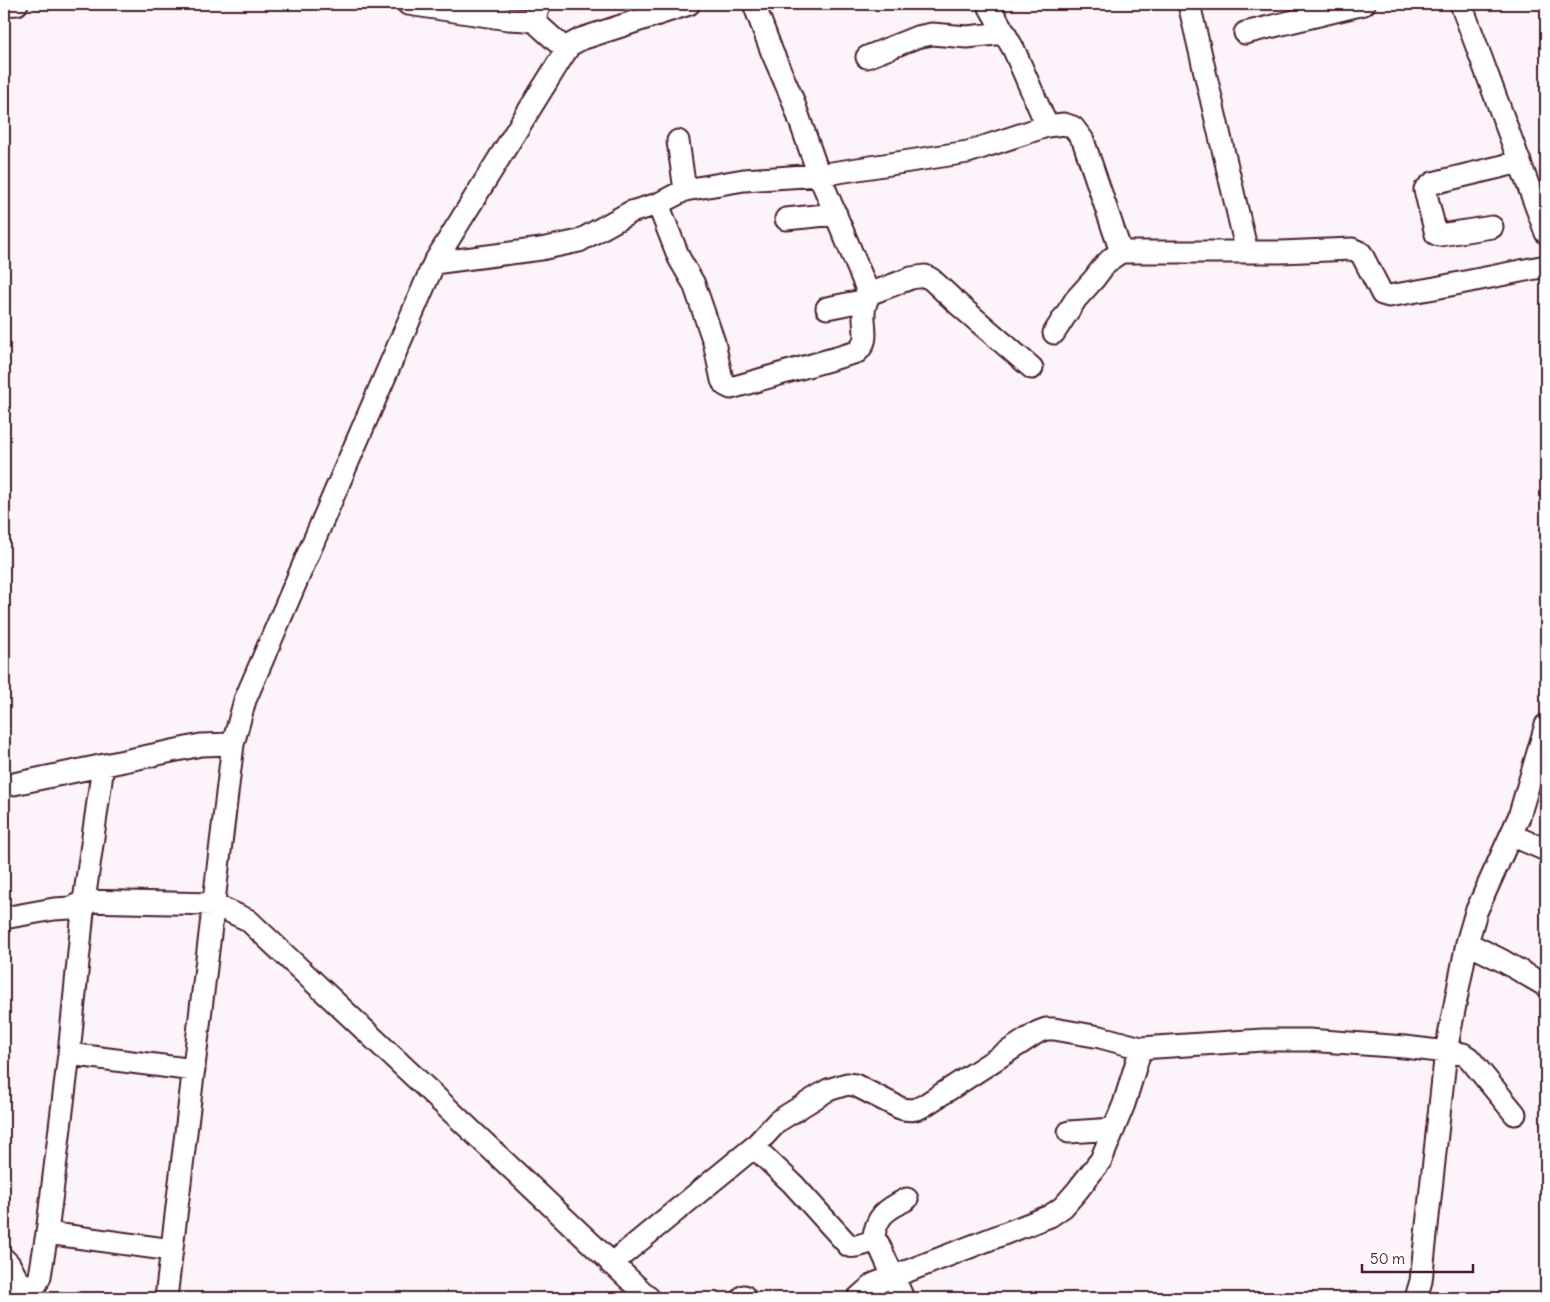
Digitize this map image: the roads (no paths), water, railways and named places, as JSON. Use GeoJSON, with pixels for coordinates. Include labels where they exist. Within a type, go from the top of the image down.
{"type":"FeatureCollection","features":[{"type":"Feature","properties":{"kind":"street"},"geometry":{"type":"LineString","coordinates":[[4,5],[17,4]]}},
{"type":"Feature","properties":{"kind":"street"},"geometry":{"type":"LineString","coordinates":[[408,4],[508,19],[528,20],[537,13],[566,50]]}},
{"type":"Feature","properties":{"kind":"street"},"geometry":{"type":"LineString","coordinates":[[166,1298],[233,744],[245,700],[434,263],[566,50],[570,45],[581,39],[689,4]]}},
{"type":"Feature","properties":{"kind":"street"},"geometry":{"type":"LineString","coordinates":[[658,204],[679,258],[696,293],[714,342],[722,380],[725,385],[731,388],[857,352],[863,346],[865,339],[864,314],[868,297],[754,4]]}},
{"type":"Feature","properties":{"kind":"street"},"geometry":{"type":"LineString","coordinates":[[988,4],[1014,50],[1047,126]]}},
{"type":"Feature","properties":{"kind":"street"},"geometry":{"type":"LineString","coordinates":[[1189,4],[1248,252]]}},
{"type":"Feature","properties":{"kind":"street"},"geometry":{"type":"LineString","coordinates":[[1244,33],[1364,4]]}},
{"type":"Feature","properties":{"kind":"street"},"geometry":{"type":"LineString","coordinates":[[1461,4],[1546,233]]}},
{"type":"Feature","properties":{"kind":"street"},"geometry":{"type":"LineString","coordinates":[[867,57],[917,37],[938,34],[967,37],[1004,33]]}},
{"type":"Feature","properties":{"kind":"street"},"geometry":{"type":"LineString","coordinates":[[434,263],[541,249],[579,241],[631,212],[658,204],[685,190],[744,180],[819,175],[968,152],[1047,126],[1064,124],[1073,127],[1083,140],[1121,252]]}},
{"type":"Feature","properties":{"kind":"street"},"geometry":{"type":"LineString","coordinates":[[678,141],[685,190]]}},
{"type":"Feature","properties":{"kind":"street"},"geometry":{"type":"LineString","coordinates":[[1492,227],[1436,234],[1425,190],[1433,182],[1520,162]]}},
{"type":"Feature","properties":{"kind":"street"},"geometry":{"type":"LineString","coordinates":[[786,219],[836,214]]}},
{"type":"Feature","properties":{"kind":"street"},"geometry":{"type":"LineString","coordinates":[[1054,334],[1076,299],[1102,267],[1121,252],[1357,250],[1361,253],[1382,294],[1389,296],[1546,266]]}},
{"type":"Feature","properties":{"kind":"street"},"geometry":{"type":"LineString","coordinates":[[827,308],[868,297],[911,278],[925,276],[931,278],[959,305],[1032,368]]}},
{"type":"Feature","properties":{"kind":"street"},"geometry":{"type":"LineString","coordinates":[[1416,1298],[1421,1281],[1446,1051],[1467,943],[1476,912],[1518,817],[1546,725]]}},
{"type":"Feature","properties":{"kind":"street"},"geometry":{"type":"LineString","coordinates":[[4,786],[201,745],[233,744]]}},
{"type":"Feature","properties":{"kind":"street"},"geometry":{"type":"LineString","coordinates":[[4,1259],[21,1286],[37,1283],[40,1276],[47,1233],[69,1054],[84,901],[103,766]]}},
{"type":"Feature","properties":{"kind":"street"},"geometry":{"type":"LineString","coordinates":[[1511,835],[1546,850]]}},
{"type":"Feature","properties":{"kind":"street"},"geometry":{"type":"LineString","coordinates":[[4,918],[54,909],[71,908],[84,901],[214,904],[248,920],[649,1298]]}},
{"type":"Feature","properties":{"kind":"street"},"geometry":{"type":"LineString","coordinates":[[1467,943],[1546,986]]}},
{"type":"Feature","properties":{"kind":"street"},"geometry":{"type":"LineString","coordinates":[[611,1264],[754,1147],[778,1121],[818,1095],[847,1084],[855,1085],[906,1110],[920,1108],[1038,1032],[1046,1029],[1100,1037],[1141,1048],[1263,1040],[1308,1040],[1463,1054],[1469,1058],[1515,1114]]}},
{"type":"Feature","properties":{"kind":"street"},"geometry":{"type":"LineString","coordinates":[[858,1298],[874,1284],[1050,1216],[1063,1207],[1102,1160],[1124,1104],[1141,1048]]}},
{"type":"Feature","properties":{"kind":"street"},"geometry":{"type":"LineString","coordinates":[[69,1054],[194,1070]]}},
{"type":"Feature","properties":{"kind":"street"},"geometry":{"type":"LineString","coordinates":[[1069,1132],[1114,1129]]}},
{"type":"Feature","properties":{"kind":"street"},"geometry":{"type":"LineString","coordinates":[[754,1147],[799,1189],[849,1246],[856,1247],[873,1241],[878,1243],[903,1298]]}},
{"type":"Feature","properties":{"kind":"street"},"geometry":{"type":"LineString","coordinates":[[873,1241],[880,1216],[893,1206],[907,1199]]}},
{"type":"Feature","properties":{"kind":"street"},"geometry":{"type":"LineString","coordinates":[[47,1233],[172,1250]]}}]}
